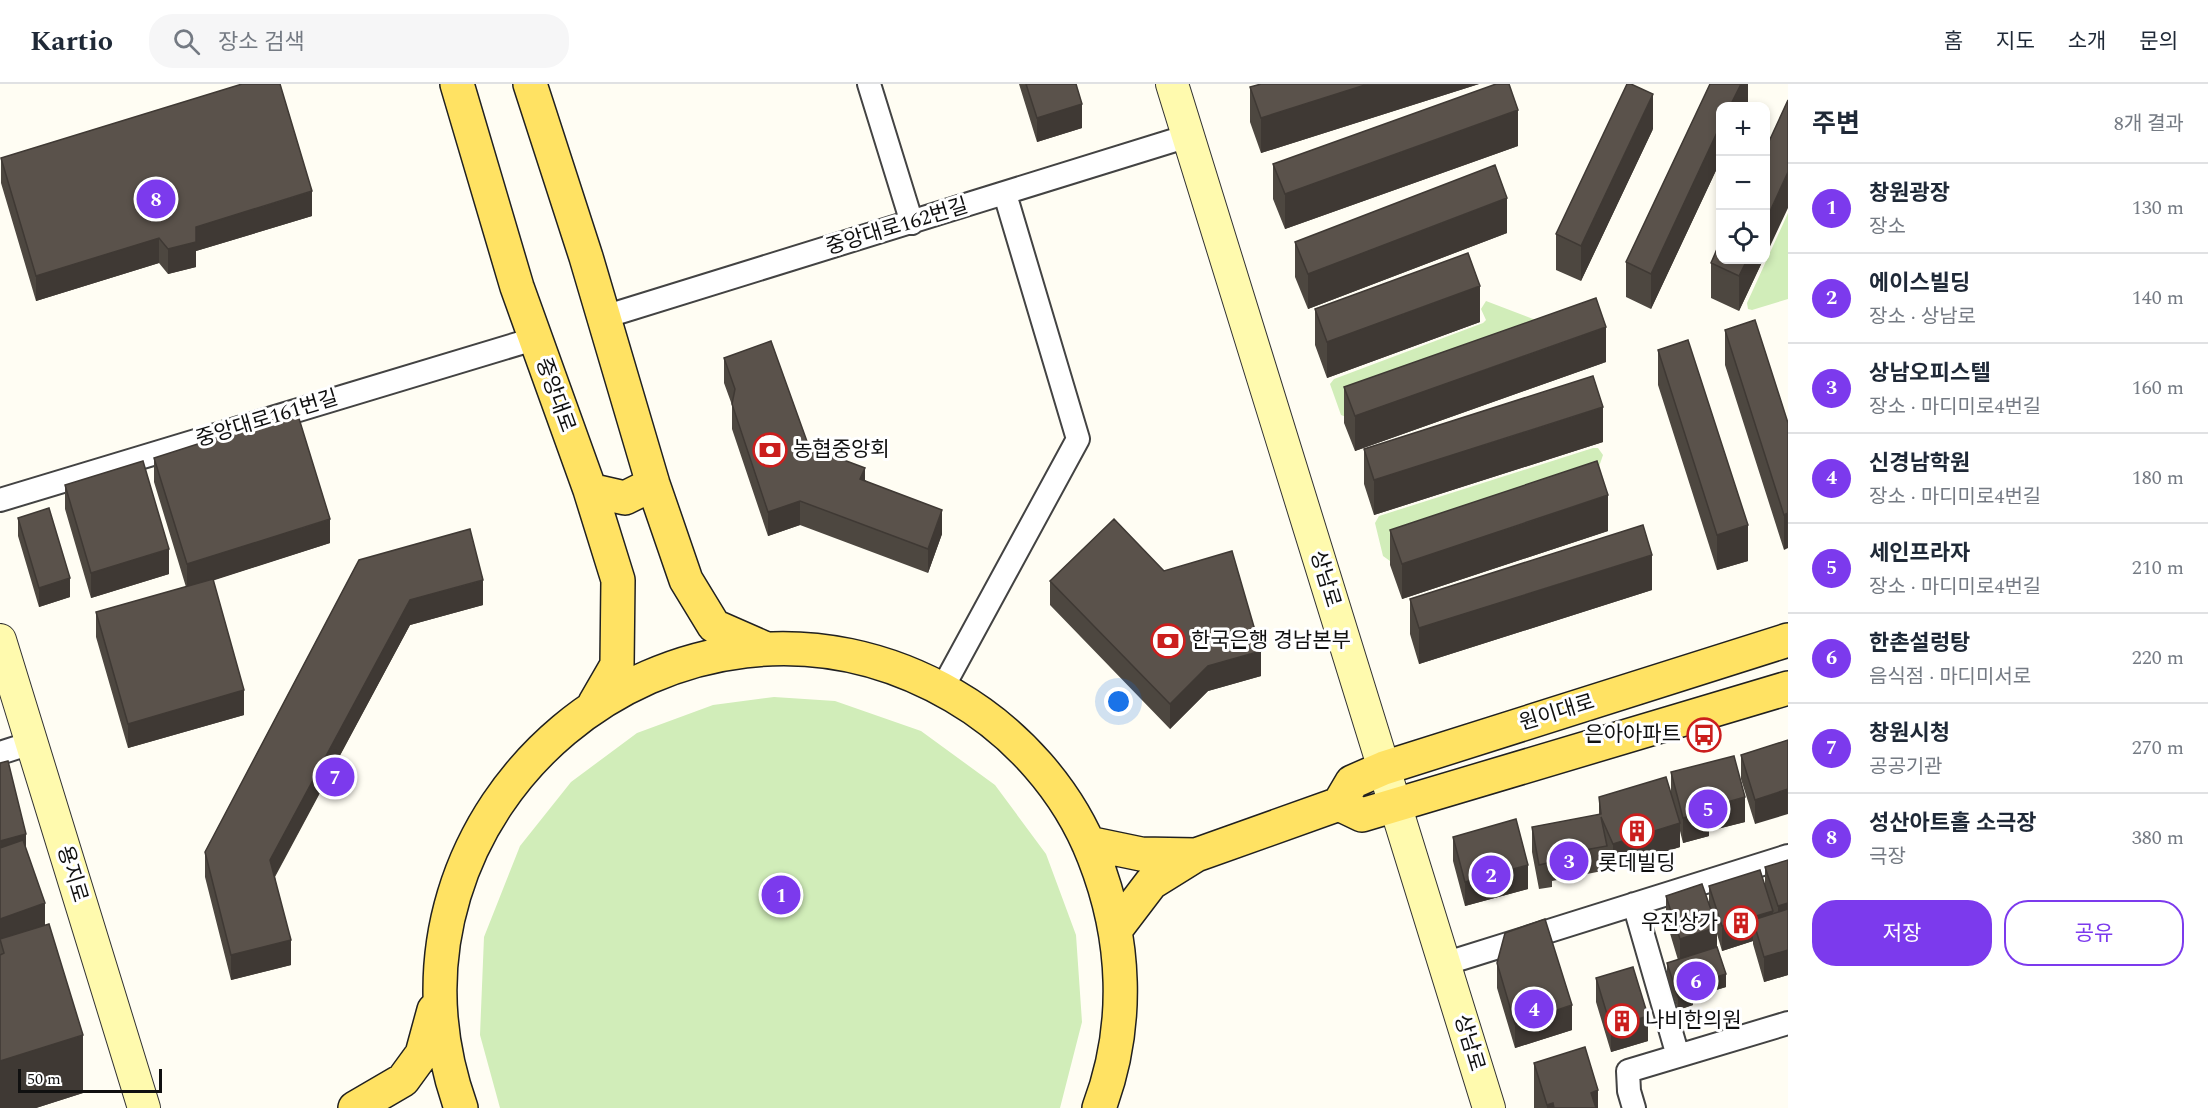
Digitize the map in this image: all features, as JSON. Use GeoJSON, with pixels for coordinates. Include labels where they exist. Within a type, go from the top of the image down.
{"type":"FeatureCollection","features":[{"type":"Feature","properties":{"kind":"main road","name":"중앙대로"},"geometry":{"type":"LineString","coordinates":[[457,84],[534,339],[590,490],[618,580],[617,665],[594,705]]}},
{"type":"Feature","properties":{"kind":"main road"},"geometry":{"type":"LineString","coordinates":[[530,84],[604,317],[653,484],[686,580],[714,626],[766,649]]}},
{"type":"Feature","properties":{"kind":"main road","name":"상남로"},"geometry":{"type":"LineString","coordinates":[[1172,84],[1489,1108]]}},
{"type":"Feature","properties":{"kind":"main road"},"geometry":{"type":"LineString","coordinates":[[590,490],[625,498],[653,484]]}},
{"type":"Feature","properties":{"kind":"main road","name":"용지로"},"geometry":{"type":"LineString","coordinates":[[0,640],[144,1108]]}},
{"type":"Feature","properties":{"kind":"main road","name":"원이대로"},"geometry":{"type":"LineString","coordinates":[[1788,640],[1384,768],[1352,782],[1339,804],[1362,814],[1788,688]]}},
{"type":"Feature","properties":{"kind":"main road"},"geometry":{"type":"LineString","coordinates":[[355,1108],[403,1080],[422,1054],[432,1021],[447,920],[471,848],[489,814],[536,753],[564,727],[594,705],[634,682],[676,665],[720,654],[766,649],[820,650],[856,657],[909,673],[942,689],[987,718],[1028,754],[1062,796],[1088,843],[1105,885],[1116,929],[1121,985],[1120,1014],[1111,1070],[1099,1108]]}},
{"type":"Feature","properties":{"kind":"main road"},"geometry":{"type":"LineString","coordinates":[[1116,929],[1151,882],[1196,855],[1339,804]]}},
{"type":"Feature","properties":{"kind":"main road"},"geometry":{"type":"LineString","coordinates":[[1088,843],[1141,854],[1196,855]]}},
{"type":"Feature","properties":{"kind":"main road"},"geometry":{"type":"LineString","coordinates":[[442,958],[440,998],[443,1037],[451,1077],[461,1108]]}},
{"type":"Feature","properties":{"kind":"street"},"geometry":{"type":"LineString","coordinates":[[869,84],[912,223]]}},
{"type":"Feature","properties":{"kind":"street","name":"중앙대로162번길"},"geometry":{"type":"LineString","coordinates":[[604,317],[1188,136]]}},
{"type":"Feature","properties":{"kind":"street"},"geometry":{"type":"LineString","coordinates":[[942,689],[1078,439],[1005,194]]}},
{"type":"Feature","properties":{"kind":"street","name":"중앙대로161번길"},"geometry":{"type":"LineString","coordinates":[[0,500],[534,339]]}},
{"type":"Feature","properties":{"kind":"street"},"geometry":{"type":"LineString","coordinates":[[0,753],[31,743]]}},
{"type":"Feature","properties":{"kind":"street"},"geometry":{"type":"LineString","coordinates":[[1444,964],[1788,856]]}},
{"type":"Feature","properties":{"kind":"street"},"geometry":{"type":"LineString","coordinates":[[1634,904],[1678,1056]]}},
{"type":"Feature","properties":{"kind":"street"},"geometry":{"type":"LineString","coordinates":[[1634,1108],[1629,1091],[1628,1071],[1788,1023]]}},
{"type":"Feature","properties":{"kind":"green space"},"geometry":{"type":"Polygon","coordinates":[[[1788,213],[1788,299],[1752,310],[1748,309],[1747,303],[1765,264],[1770,264],[1770,253],[1788,213]]]}},
{"type":"Feature","properties":{"kind":"green space"},"geometry":{"type":"Polygon","coordinates":[[[1486,301],[1567,332],[1346,417],[1341,415],[1330,384],[1334,379],[1483,323],[1486,320],[1481,309],[1486,301]]]}},
{"type":"Feature","properties":{"kind":"green space"},"geometry":{"type":"Polygon","coordinates":[[[1598,448],[1603,455],[1590,493],[1390,561],[1383,556],[1375,523],[1379,516],[1598,448]]]}},
{"type":"Feature","properties":{"kind":"green space"},"geometry":{"type":"Polygon","coordinates":[[[774,697],[835,701],[921,731],[995,785],[1046,854],[1076,935],[1082,1022],[1060,1108],[500,1108],[480,1035],[484,937],[520,846],[571,782],[637,733],[713,705],[774,697]]]}},
{"type":"Feature","properties":{"kind":"building"},"geometry":{"type":"Polygon","coordinates":[[[242,84],[280,84],[312,191],[196,227],[196,242],[168,249],[159,238],[36,276],[1,158],[242,84]]]}},
{"type":"Feature","properties":{"kind":"building"},"geometry":{"type":"Polygon","coordinates":[[[1026,84],[1076,84],[1082,104],[1037,118],[1026,84]]]}},
{"type":"Feature","properties":{"kind":"building"},"geometry":{"type":"Polygon","coordinates":[[[1261,84],[1368,84],[1261,118],[1250,87],[1261,84]]]}},
{"type":"Feature","properties":{"kind":"building"},"geometry":{"type":"Polygon","coordinates":[[[1496,84],[1509,84],[1518,110],[1285,194],[1273,164],[1496,84]]]}},
{"type":"Feature","properties":{"kind":"building"},"geometry":{"type":"Polygon","coordinates":[[[1627,84],[1653,94],[1581,246],[1556,234],[1627,84]]]}},
{"type":"Feature","properties":{"kind":"building"},"geometry":{"type":"Polygon","coordinates":[[[1710,84],[1741,84],[1732,102],[1716,102],[1716,135],[1651,274],[1626,262],[1710,84]]]}},
{"type":"Feature","properties":{"kind":"building"},"geometry":{"type":"Polygon","coordinates":[[[1788,100],[1788,172],[1770,211],[1770,156],[1770,139],[1788,100]]]}},
{"type":"Feature","properties":{"kind":"building"},"geometry":{"type":"Polygon","coordinates":[[[1495,165],[1507,198],[1308,274],[1295,242],[1495,165]]]}},
{"type":"Feature","properties":{"kind":"building"},"geometry":{"type":"Polygon","coordinates":[[[1716,251],[1716,264],[1745,264],[1739,276],[1711,263],[1716,251]]]}},
{"type":"Feature","properties":{"kind":"building"},"geometry":{"type":"Polygon","coordinates":[[[1468,253],[1480,286],[1327,342],[1315,309],[1468,253]]]}},
{"type":"Feature","properties":{"kind":"building"},"geometry":{"type":"Polygon","coordinates":[[[1596,298],[1606,327],[1355,416],[1344,387],[1596,298]]]}},
{"type":"Feature","properties":{"kind":"building"},"geometry":{"type":"Polygon","coordinates":[[[1755,320],[1788,423],[1788,513],[1784,515],[1725,330],[1755,320]]]}},
{"type":"Feature","properties":{"kind":"building"},"geometry":{"type":"Polygon","coordinates":[[[1688,340],[1748,525],[1717,535],[1658,350],[1688,340]]]}},
{"type":"Feature","properties":{"kind":"building","name":"농협중앙회"},"geometry":{"type":"Polygon","coordinates":[[[771,341],[809,447],[865,468],[860,479],[942,510],[928,549],[800,501],[768,512],[732,404],[735,389],[724,358],[771,341]]]}},
{"type":"Feature","properties":{"kind":"building"},"geometry":{"type":"Polygon","coordinates":[[[1593,376],[1603,407],[1374,480],[1364,449],[1593,376]]]}},
{"type":"Feature","properties":{"kind":"building"},"geometry":{"type":"Polygon","coordinates":[[[297,412],[330,519],[187,564],[154,458],[297,412]]]}},
{"type":"Feature","properties":{"kind":"building"},"geometry":{"type":"Polygon","coordinates":[[[143,461],[169,549],[91,573],[65,485],[143,461]]]}},
{"type":"Feature","properties":{"kind":"building"},"geometry":{"type":"Polygon","coordinates":[[[1597,461],[1608,495],[1402,564],[1390,530],[1597,461]]]}},
{"type":"Feature","properties":{"kind":"building"},"geometry":{"type":"Polygon","coordinates":[[[49,508],[70,578],[39,588],[18,518],[49,508]]]}},
{"type":"Feature","properties":{"kind":"building","name":"한국은행 경남본부"},"geometry":{"type":"Polygon","coordinates":[[[1114,519],[1164,571],[1232,551],[1261,651],[1208,666],[1170,704],[1050,581],[1114,519]]]}},
{"type":"Feature","properties":{"kind":"building"},"geometry":{"type":"Polygon","coordinates":[[[1643,525],[1652,555],[1419,628],[1410,599],[1643,525]]]}},
{"type":"Feature","properties":{"kind":"building"},"geometry":{"type":"Polygon","coordinates":[[[470,529],[483,580],[410,600],[270,860],[291,940],[231,955],[205,852],[359,560],[470,529]]]}},
{"type":"Feature","properties":{"kind":"building"},"geometry":{"type":"Polygon","coordinates":[[[213,579],[244,690],[128,724],[96,612],[213,579]]]}},
{"type":"Feature","properties":{"kind":"building"},"geometry":{"type":"Polygon","coordinates":[[[1788,740],[1788,789],[1755,800],[1741,755],[1788,740]]]}},
{"type":"Feature","properties":{"kind":"building"},"geometry":{"type":"Polygon","coordinates":[[[1734,756],[1745,797],[1709,807],[1709,811],[1683,818],[1671,772],[1734,756]]]}},
{"type":"Feature","properties":{"kind":"building"},"geometry":{"type":"Polygon","coordinates":[[[8,761],[26,834],[0,841],[0,763],[8,761]]]}},
{"type":"Feature","properties":{"kind":"building"},"geometry":{"type":"Polygon","coordinates":[[[1666,777],[1680,823],[1613,844],[1601,817],[1607,846],[1551,856],[1552,862],[1539,865],[1532,827],[1601,814],[1599,797],[1666,777]]]}},
{"type":"Feature","properties":{"kind":"building"},"geometry":{"type":"Polygon","coordinates":[[[1516,819],[1528,865],[1465,882],[1453,837],[1516,819]]]}},
{"type":"Feature","properties":{"kind":"building"},"geometry":{"type":"Polygon","coordinates":[[[23,840],[45,903],[0,919],[0,848],[23,840]]]}},
{"type":"Feature","properties":{"kind":"building"},"geometry":{"type":"Polygon","coordinates":[[[1788,860],[1788,903],[1778,906],[1765,867],[1788,860]]]}},
{"type":"Feature","properties":{"kind":"building"},"geometry":{"type":"Polygon","coordinates":[[[1760,870],[1773,911],[1722,926],[1709,886],[1760,870]]]}},
{"type":"Feature","properties":{"kind":"building"},"geometry":{"type":"Polygon","coordinates":[[[1702,884],[1717,927],[1680,939],[1666,896],[1702,884]]]}},
{"type":"Feature","properties":{"kind":"building"},"geometry":{"type":"Polygon","coordinates":[[[1788,909],[1788,950],[1764,957],[1753,920],[1788,909]]]}},
{"type":"Feature","properties":{"kind":"building"},"geometry":{"type":"Polygon","coordinates":[[[1545,919],[1572,1005],[1515,1024],[1497,963],[1505,933],[1545,919]]]}},
{"type":"Feature","properties":{"kind":"building"},"geometry":{"type":"Polygon","coordinates":[[[49,924],[83,1035],[0,1061],[0,955],[4,953],[0,939],[49,924]]]}},
{"type":"Feature","properties":{"kind":"building"},"geometry":{"type":"Polygon","coordinates":[[[1717,947],[1726,974],[1690,985],[1693,992],[1678,997],[1667,963],[1717,947]]]}},
{"type":"Feature","properties":{"kind":"building"},"geometry":{"type":"Polygon","coordinates":[[[1633,967],[1648,1016],[1611,1027],[1596,978],[1633,967]]]}},
{"type":"Feature","properties":{"kind":"building"},"geometry":{"type":"Polygon","coordinates":[[[1585,1047],[1598,1090],[1591,1093],[1596,1108],[1554,1108],[1553,1103],[1547,1105],[1534,1063],[1585,1047]]]}},
{"type":"Feature","properties":{"kind":"place","name":"성산아트홀 소극장"},"geometry":{"type":"Point","coordinates":[156,199]}},
{"type":"Feature","properties":{"kind":"place","name":"농협중앙회"},"geometry":{"type":"Point","coordinates":[770,450]}},
{"type":"Feature","properties":{"kind":"place","name":"한국은행 경남본부"},"geometry":{"type":"Point","coordinates":[1168,641]}},
{"type":"Feature","properties":{"kind":"place","name":"은아아파트"},"geometry":{"type":"Point","coordinates":[1704,735]}},
{"type":"Feature","properties":{"kind":"place","name":"창원시청"},"geometry":{"type":"Point","coordinates":[335,777]}},
{"type":"Feature","properties":{"kind":"place","name":"세인프라자"},"geometry":{"type":"Point","coordinates":[1708,809]}},
{"type":"Feature","properties":{"kind":"place","name":"롯데빌딩"},"geometry":{"type":"Point","coordinates":[1637,831]}},
{"type":"Feature","properties":{"kind":"place","name":"상남오피스텔"},"geometry":{"type":"Point","coordinates":[1569,861]}},
{"type":"Feature","properties":{"kind":"place","name":"에이스빌딩"},"geometry":{"type":"Point","coordinates":[1491,875]}},
{"type":"Feature","properties":{"kind":"place","name":"창원광장"},"geometry":{"type":"Point","coordinates":[781,895]}},
{"type":"Feature","properties":{"kind":"place","name":"우진상가"},"geometry":{"type":"Point","coordinates":[1741,923]}},
{"type":"Feature","properties":{"kind":"place","name":"한촌설렁탕"},"geometry":{"type":"Point","coordinates":[1696,981]}},
{"type":"Feature","properties":{"kind":"place","name":"신경남학원"},"geometry":{"type":"Point","coordinates":[1534,1009]}},
{"type":"Feature","properties":{"kind":"place","name":"나비한의원"},"geometry":{"type":"Point","coordinates":[1622,1021]}}]}
